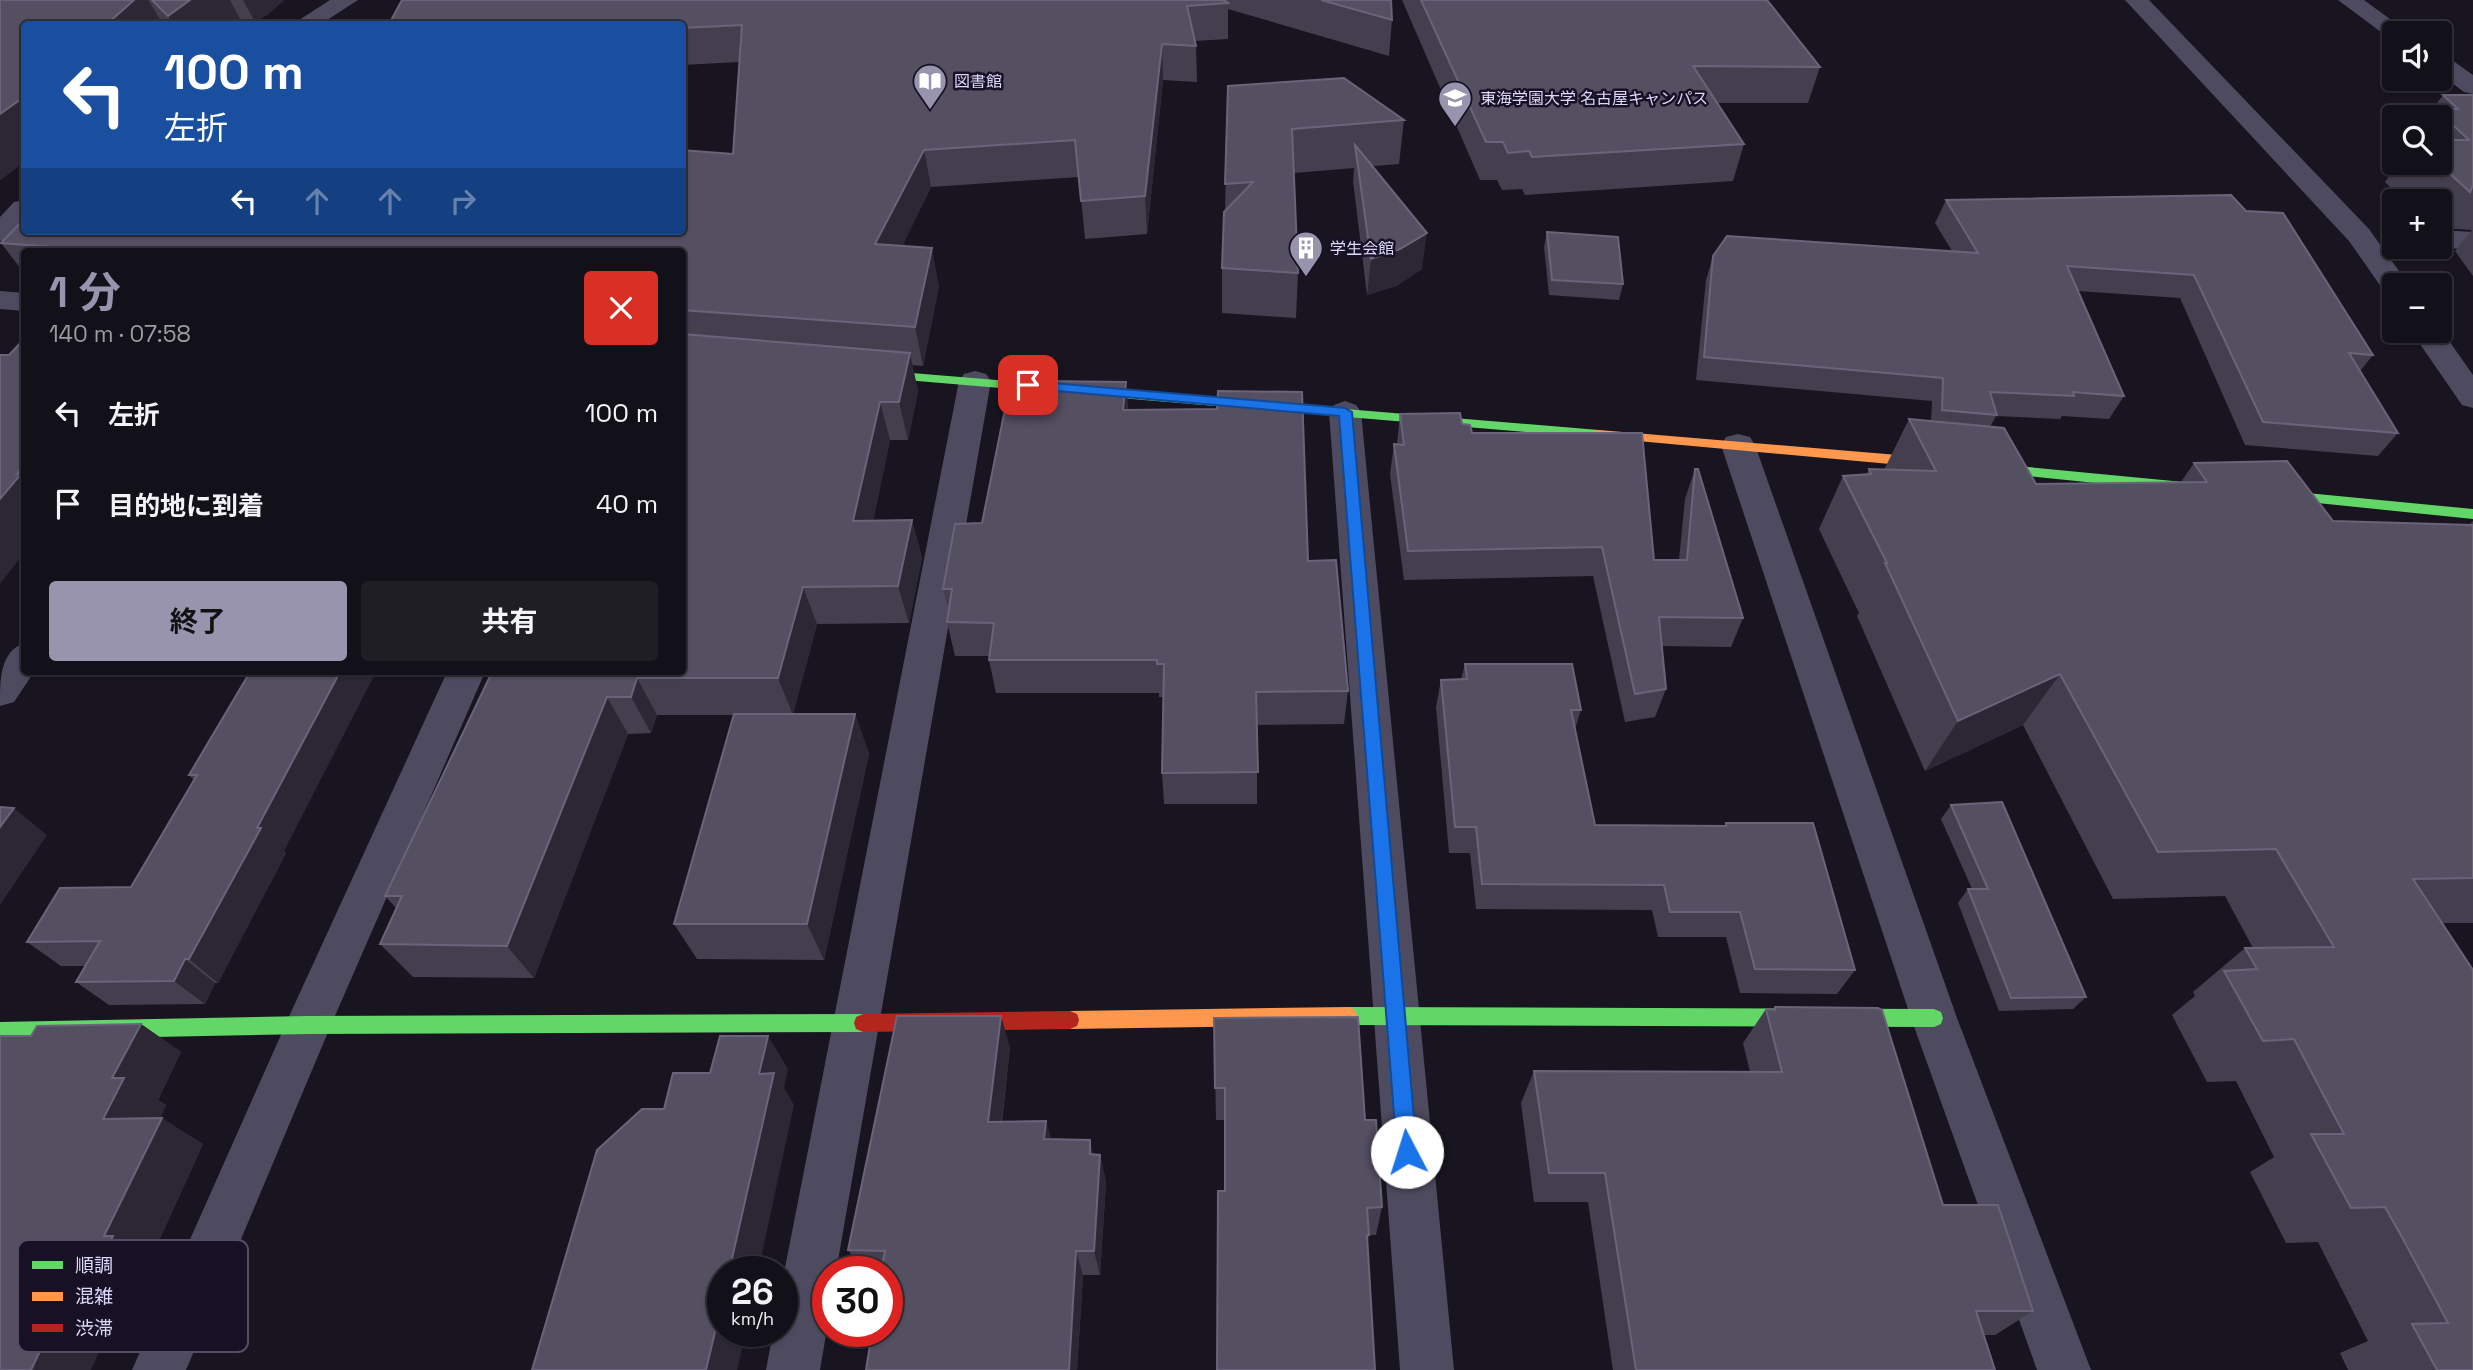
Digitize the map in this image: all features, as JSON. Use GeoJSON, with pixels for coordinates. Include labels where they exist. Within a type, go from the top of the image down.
{"type":"FeatureCollection","features":[{"type":"Feature","properties":{"kind":"street"},"geometry":{"type":"LineString","coordinates":[[310,21],[347,0]]}},
{"type":"Feature","properties":{"kind":"street"},"geometry":{"type":"LineString","coordinates":[[2136,0],[2359,235],[2386,273]]}},
{"type":"Feature","properties":{"kind":"street"},"geometry":{"type":"LineString","coordinates":[[2349,0],[2382,23]]}},
{"type":"Feature","properties":{"kind":"street"},"geometry":{"type":"LineString","coordinates":[[2452,72],[2473,87]]}},
{"type":"Feature","properties":{"kind":"street"},"geometry":{"type":"LineString","coordinates":[[0,233],[21,211]]}},
{"type":"Feature","properties":{"kind":"street"},"geometry":{"type":"LineString","coordinates":[[2359,235],[2382,236]]}},
{"type":"Feature","properties":{"kind":"street"},"geometry":{"type":"LineString","coordinates":[[2452,240],[2473,241]]}},
{"type":"Feature","properties":{"kind":"street"},"geometry":{"type":"LineString","coordinates":[[0,300],[21,302]]}},
{"type":"Feature","properties":{"kind":"street"},"geometry":{"type":"LineString","coordinates":[[2434,343],[2473,398]]}},
{"type":"Feature","properties":{"kind":"street"},"geometry":{"type":"LineString","coordinates":[[850,372],[1738,445],[2210,489]]}},
{"type":"Feature","properties":{"kind":"street"},"geometry":{"type":"LineString","coordinates":[[793,1370],[854,1023],[975,381]]}},
{"type":"Feature","properties":{"kind":"street"},"geometry":{"type":"LineString","coordinates":[[1345,412],[1427,1370]]}},
{"type":"Feature","properties":{"kind":"street"},"geometry":{"type":"LineString","coordinates":[[1738,445],[1934,1018],[2064,1370]]}},
{"type":"Feature","properties":{"kind":"street"},"geometry":{"type":"LineString","coordinates":[[2251,493],[2473,514]]}},
{"type":"Feature","properties":{"kind":"street"},"geometry":{"type":"LineString","coordinates":[[0,691],[21,661]]}},
{"type":"Feature","properties":{"kind":"street"},"geometry":{"type":"LineString","coordinates":[[215,1240],[465,675]]}},
{"type":"Feature","properties":{"kind":"street"},"geometry":{"type":"LineString","coordinates":[[0,1031],[308,1025],[854,1023],[1395,1015],[1934,1018]]}},
{"type":"Feature","properties":{"kind":"street"},"geometry":{"type":"LineString","coordinates":[[159,1370],[167,1352]]}},
{"type":"Feature","properties":{"kind":"building"},"geometry":{"type":"Polygon","coordinates":[[[0,0],[134,0],[110,21],[21,21],[21,99],[0,114],[0,0]]]}},
{"type":"Feature","properties":{"kind":"building"},"geometry":{"type":"Polygon","coordinates":[[[152,0],[190,0],[168,16],[152,0]]]}},
{"type":"Feature","properties":{"kind":"building"},"geometry":{"type":"Polygon","coordinates":[[[402,0],[1224,0],[1228,3],[1187,6],[1196,46],[1162,44],[1145,196],[1081,201],[1075,140],[924,150],[875,244],[932,248],[915,327],[686,310],[686,248],[65,248],[1,243],[21,222],[21,235],[686,235],[686,150],[733,154],[742,25],[686,28],[686,21],[391,21],[402,0]]]}},
{"type":"Feature","properties":{"kind":"building"},"geometry":{"type":"Polygon","coordinates":[[[1321,0],[1391,0],[1392,20],[1321,0]]]}},
{"type":"Feature","properties":{"kind":"building"},"geometry":{"type":"Polygon","coordinates":[[[1421,0],[1767,0],[1820,67],[1693,66],[1744,144],[1532,157],[1529,151],[1508,153],[1503,142],[1486,142],[1421,0]]]}},
{"type":"Feature","properties":{"kind":"building"},"geometry":{"type":"Polygon","coordinates":[[[1344,78],[1404,120],[1292,129],[1298,273],[1222,268],[1224,212],[1253,182],[1225,184],[1228,86],[1344,78]]]}},
{"type":"Feature","properties":{"kind":"building"},"geometry":{"type":"Polygon","coordinates":[[[2443,95],[2473,95],[2473,185],[2470,192],[2451,175],[2452,140],[2469,140],[2452,124],[2452,109],[2458,109],[2443,95]]]}},
{"type":"Feature","properties":{"kind":"building"},"geometry":{"type":"Polygon","coordinates":[[[1355,145],[1427,233],[1400,249],[1371,259],[1355,145]]]}},
{"type":"Feature","properties":{"kind":"building"},"geometry":{"type":"Polygon","coordinates":[[[2231,195],[2246,211],[2283,213],[2373,355],[2349,353],[2398,433],[2263,422],[2194,275],[2067,266],[2124,396],[2073,392],[2074,396],[1990,392],[1997,415],[1942,410],[1943,378],[1704,357],[1713,256],[1727,236],[1978,253],[1946,200],[2231,195]]]}},
{"type":"Feature","properties":{"kind":"building"},"geometry":{"type":"Polygon","coordinates":[[[1547,232],[1618,237],[1623,284],[1552,280],[1547,232]]]}},
{"type":"Feature","properties":{"kind":"building"},"geometry":{"type":"Polygon","coordinates":[[[686,334],[910,353],[899,402],[880,402],[853,521],[912,520],[898,586],[803,587],[778,678],[637,678],[631,697],[607,697],[507,946],[380,944],[402,896],[385,896],[491,675],[686,675],[686,334]]]}},
{"type":"Feature","properties":{"kind":"building"},"geometry":{"type":"Polygon","coordinates":[[[21,342],[21,468],[17,474],[21,474],[0,499],[0,355],[9,355],[21,342]]]}},
{"type":"Feature","properties":{"kind":"building"},"geometry":{"type":"Polygon","coordinates":[[[1043,381],[1126,382],[1123,410],[1217,409],[1218,391],[1302,392],[1308,561],[1336,560],[1348,691],[1256,692],[1258,772],[1162,773],[1164,664],[1157,664],[1157,660],[989,660],[994,623],[947,622],[952,589],[943,589],[955,524],[982,523],[1006,404],[1029,404],[1030,396],[1040,396],[1043,381]]]}},
{"type":"Feature","properties":{"kind":"building"},"geometry":{"type":"Polygon","coordinates":[[[1460,413],[1462,424],[1470,425],[1472,433],[1642,433],[1654,560],[1687,560],[1695,469],[1698,469],[1743,618],[1659,617],[1666,689],[1635,694],[1602,547],[1408,551],[1394,444],[1404,445],[1400,414],[1460,413]]]}},
{"type":"Feature","properties":{"kind":"building"},"geometry":{"type":"Polygon","coordinates":[[[1909,419],[2004,428],[2036,484],[2207,482],[2194,463],[2287,461],[2333,521],[2473,525],[2473,878],[2413,879],[2473,970],[2473,1370],[2437,1370],[2412,1324],[2448,1323],[2385,1207],[2351,1208],[2311,1134],[2344,1134],[2294,1039],[2263,1041],[2224,971],[2257,969],[2245,948],[2334,947],[2276,849],[2158,852],[2060,674],[1958,721],[1887,563],[1843,476],[1871,474],[1869,469],[1936,471],[1909,419]]]}},
{"type":"Feature","properties":{"kind":"building"},"geometry":{"type":"Polygon","coordinates":[[[1465,664],[1572,664],[1581,710],[1571,710],[1595,825],[1726,826],[1726,823],[1813,823],[1855,970],[1755,969],[1740,912],[1670,912],[1664,885],[1482,884],[1476,827],[1455,827],[1441,680],[1467,679],[1465,664]]]}},
{"type":"Feature","properties":{"kind":"building"},"geometry":{"type":"Polygon","coordinates":[[[248,675],[338,675],[257,828],[261,828],[189,959],[185,959],[174,981],[76,982],[100,941],[27,942],[60,888],[131,887],[197,775],[189,775],[248,675]]]}},
{"type":"Feature","properties":{"kind":"building"},"geometry":{"type":"Polygon","coordinates":[[[734,714],[855,714],[807,924],[674,924],[734,714]]]}},
{"type":"Feature","properties":{"kind":"building"},"geometry":{"type":"Polygon","coordinates":[[[2002,802],[2086,997],[2011,998],[1968,889],[1988,889],[1951,805],[2002,802]]]}},
{"type":"Feature","properties":{"kind":"building"},"geometry":{"type":"Polygon","coordinates":[[[0,807],[14,808],[0,827],[0,807]]]}},
{"type":"Feature","properties":{"kind":"building"},"geometry":{"type":"Polygon","coordinates":[[[1775,1007],[1882,1010],[1943,1205],[1998,1205],[2033,1311],[1976,1311],[1995,1370],[1636,1370],[1605,1173],[1549,1173],[1534,1071],[1782,1072],[1766,1009],[1775,1010],[1775,1007]]]}},
{"type":"Feature","properties":{"kind":"building"},"geometry":{"type":"Polygon","coordinates":[[[897,1016],[1001,1016],[988,1122],[1046,1121],[1044,1139],[1090,1140],[1090,1154],[1100,1155],[1094,1251],[1076,1251],[1069,1370],[866,1370],[870,1347],[903,1347],[903,1256],[884,1256],[885,1251],[848,1250],[897,1016]]]}},
{"type":"Feature","properties":{"kind":"building"},"geometry":{"type":"Polygon","coordinates":[[[1358,1017],[1365,1120],[1376,1120],[1382,1207],[1367,1208],[1375,1370],[1217,1370],[1218,1191],[1225,1191],[1225,1088],[1215,1088],[1214,1018],[1358,1017]]]}},
{"type":"Feature","properties":{"kind":"building"},"geometry":{"type":"Polygon","coordinates":[[[141,1024],[112,1078],[124,1078],[103,1119],[162,1118],[104,1236],[113,1236],[111,1240],[18,1240],[18,1352],[40,1352],[31,1370],[0,1370],[0,1036],[31,1036],[37,1026],[141,1024]]]}},
{"type":"Feature","properties":{"kind":"building"},"geometry":{"type":"Polygon","coordinates":[[[720,1036],[768,1036],[759,1074],[774,1073],[733,1256],[707,1256],[707,1347],[711,1347],[706,1370],[532,1370],[597,1150],[642,1109],[664,1109],[673,1073],[710,1073],[720,1036]]]}},
{"type":"Feature","properties":{"kind":"traffic: fast"},"geometry":{"type":"LineString","coordinates":[[863,373],[1599,434]]}},
{"type":"Feature","properties":{"kind":"traffic: fast"},"geometry":{"type":"LineString","coordinates":[[1934,463],[2194,488]]}},
{"type":"Feature","properties":{"kind":"traffic: fast"},"geometry":{"type":"LineString","coordinates":[[2264,494],[2473,514]]}},
{"type":"Feature","properties":{"kind":"traffic: fast"},"geometry":{"type":"LineString","coordinates":[[1348,1016],[1934,1018]]}},
{"type":"Feature","properties":{"kind":"traffic: fast"},"geometry":{"type":"LineString","coordinates":[[0,1031],[308,1025],[863,1023]]}},
{"type":"Feature","properties":{"kind":"traffic: slow"},"geometry":{"type":"LineString","coordinates":[[1599,434],[1934,463]]}},
{"type":"Feature","properties":{"kind":"traffic: slow"},"geometry":{"type":"LineString","coordinates":[[1070,1020],[1348,1016]]}},
{"type":"Feature","properties":{"kind":"traffic: jam"},"geometry":{"type":"LineString","coordinates":[[863,1023],[1070,1020]]}},
{"type":"Feature","properties":{"kind":"place","name":"図書館"},"geometry":{"type":"Point","coordinates":[930,111]}},
{"type":"Feature","properties":{"kind":"place","name":"東海学園大学 名古屋キャンパス"},"geometry":{"type":"Point","coordinates":[1455,128]}},
{"type":"Feature","properties":{"kind":"place","name":"学生会館"},"geometry":{"type":"Point","coordinates":[1306,278]}},
{"type":"Feature","properties":{"kind":"route"},"geometry":{"type":"LineString","coordinates":[[1028,385],[1345,412],[1407,1152]]}}]}
